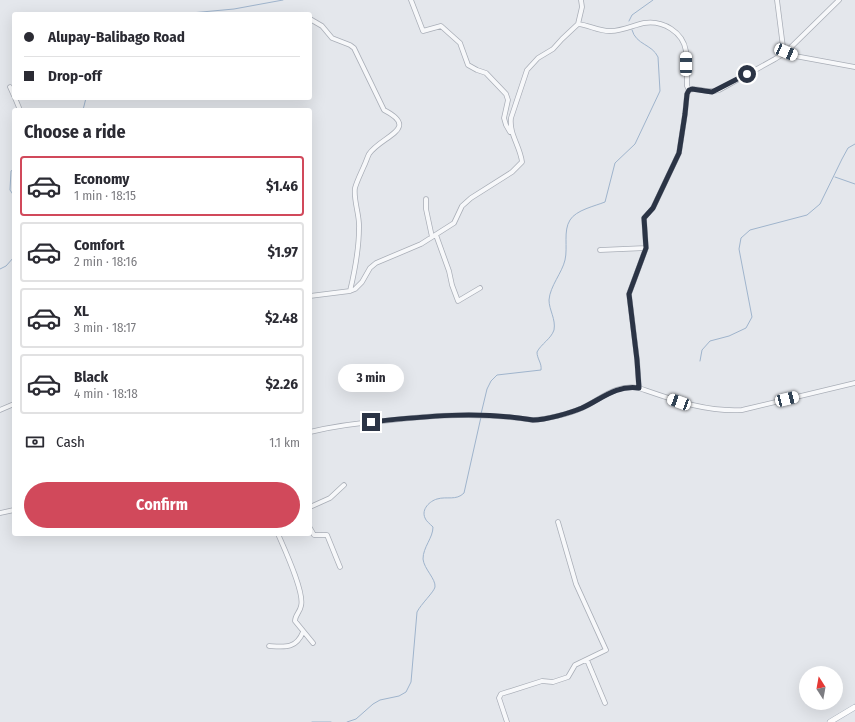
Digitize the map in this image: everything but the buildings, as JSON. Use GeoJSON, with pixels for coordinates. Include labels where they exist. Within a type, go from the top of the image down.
{"type":"FeatureCollection","features":[{"type":"Feature","properties":{"kind":"main road"},"geometry":{"type":"LineString","coordinates":[[830,722],[855,707]]}},
{"type":"Feature","properties":{"kind":"street"},"geometry":{"type":"LineString","coordinates":[[312,296],[350,291],[355,289],[362,282],[370,268],[376,263],[421,244],[454,223],[462,206],[471,198],[512,172],[522,162],[521,155],[504,118],[508,100],[506,94],[486,73],[468,64],[460,43],[441,26],[423,31],[411,0]]}},
{"type":"Feature","properties":{"kind":"street"},"geometry":{"type":"LineString","coordinates":[[514,140],[510,124],[511,118],[527,70],[538,58],[553,48],[578,24],[582,7],[581,0]]}},
{"type":"Feature","properties":{"kind":"street"},"geometry":{"type":"LineString","coordinates":[[777,0],[783,47],[786,52],[795,56],[855,67]]}},
{"type":"Feature","properties":{"kind":"street"},"geometry":{"type":"LineString","coordinates":[[689,90],[692,89],[712,92],[719,90],[775,60],[786,52],[838,0]]}},
{"type":"Feature","properties":{"kind":"street"},"geometry":{"type":"LineString","coordinates":[[312,20],[322,26],[332,38],[354,48],[384,110],[400,120],[400,127],[397,131],[383,140],[369,154],[355,189],[360,226],[357,259],[350,291]]}},
{"type":"Feature","properties":{"kind":"street"},"geometry":{"type":"LineString","coordinates":[[578,24],[613,32],[644,23],[655,22],[665,25],[675,31],[682,40],[686,51],[687,86],[689,90],[687,94],[679,153],[653,208],[644,218],[646,248],[629,294],[639,388]]}},
{"type":"Feature","properties":{"kind":"street"},"geometry":{"type":"LineString","coordinates":[[10,87],[12,92]]}},
{"type":"Feature","properties":{"kind":"street"},"geometry":{"type":"LineString","coordinates":[[426,199],[426,209],[434,236],[449,271],[458,301],[480,288]]}},
{"type":"Feature","properties":{"kind":"street"},"geometry":{"type":"LineString","coordinates":[[600,250],[646,248]]}},
{"type":"Feature","properties":{"kind":"street"},"geometry":{"type":"LineString","coordinates":[[312,432],[344,425],[426,416],[486,415],[541,420],[580,409],[607,393],[624,388],[639,388],[694,406],[729,411],[742,410],[855,383]]}},
{"type":"Feature","properties":{"kind":"street"},"geometry":{"type":"LineString","coordinates":[[0,410],[12,405]]}},
{"type":"Feature","properties":{"kind":"street"},"geometry":{"type":"LineString","coordinates":[[312,506],[330,498],[344,485]]}},
{"type":"Feature","properties":{"kind":"street"},"geometry":{"type":"LineString","coordinates":[[0,513],[12,510]]}},
{"type":"Feature","properties":{"kind":"street"},"geometry":{"type":"LineString","coordinates":[[507,722],[499,698],[501,694],[542,681],[553,682],[568,677],[575,665],[606,650],[576,584],[558,522]]}},
{"type":"Feature","properties":{"kind":"street"},"geometry":{"type":"LineString","coordinates":[[312,532],[314,535],[327,534],[340,566]]}},
{"type":"Feature","properties":{"kind":"street"},"geometry":{"type":"LineString","coordinates":[[279,536],[288,556],[301,596],[301,606],[295,616],[295,621],[313,643]]}},
{"type":"Feature","properties":{"kind":"street"},"geometry":{"type":"LineString","coordinates":[[269,646],[286,647],[299,640],[303,632]]}},
{"type":"Feature","properties":{"kind":"street"},"geometry":{"type":"LineString","coordinates":[[587,660],[605,702]]}},
{"type":"Feature","properties":{"kind":"waterway"},"geometry":{"type":"LineString","coordinates":[[202,12],[234,9],[283,0]]}},
{"type":"Feature","properties":{"kind":"waterway"},"geometry":{"type":"LineString","coordinates":[[629,21],[632,15],[653,0]]}},
{"type":"Feature","properties":{"kind":"waterway"},"geometry":{"type":"LineString","coordinates":[[481,414],[487,389],[491,381],[497,375],[541,370],[537,352],[551,336],[554,330],[554,322],[549,300],[565,260],[568,224],[577,214],[605,202],[615,163],[635,144],[660,91],[658,57],[652,49],[637,39],[632,30]]}},
{"type":"Feature","properties":{"kind":"waterway"},"geometry":{"type":"LineString","coordinates":[[84,108],[86,100]]}},
{"type":"Feature","properties":{"kind":"waterway"},"geometry":{"type":"LineString","coordinates":[[700,361],[702,350],[710,341],[729,336],[746,328],[752,317],[739,249],[741,238],[750,230],[807,215],[820,204],[848,148],[855,144]]}},
{"type":"Feature","properties":{"kind":"waterway"},"geometry":{"type":"LineString","coordinates":[[12,170],[10,190],[12,193]]}},
{"type":"Feature","properties":{"kind":"waterway"},"geometry":{"type":"LineString","coordinates":[[835,177],[855,184]]}},
{"type":"Feature","properties":{"kind":"waterway"},"geometry":{"type":"LineString","coordinates":[[0,269],[6,266],[12,259]]}},
{"type":"Feature","properties":{"kind":"waterway"},"geometry":{"type":"LineString","coordinates":[[347,722],[356,719],[373,704],[380,700],[399,696],[406,692],[411,682],[417,612],[435,587],[434,581],[425,566],[423,559],[423,555],[433,531],[433,527],[426,519],[424,512],[427,506],[434,500],[441,498],[455,498],[464,493],[481,417]]}},
{"type":"Feature","properties":{"kind":"waterway"},"geometry":{"type":"LineString","coordinates":[[312,722],[331,722]]}},
{"type":"Feature","properties":{"kind":"route"},"geometry":{"type":"LineString","coordinates":[[371,422],[426,416],[478,415],[541,420],[580,409],[591,404],[607,393],[624,388],[639,388],[629,294],[645,254],[644,218],[653,208],[679,153],[687,94],[689,90],[692,89],[712,92],[719,90],[747,74]]}}]}
